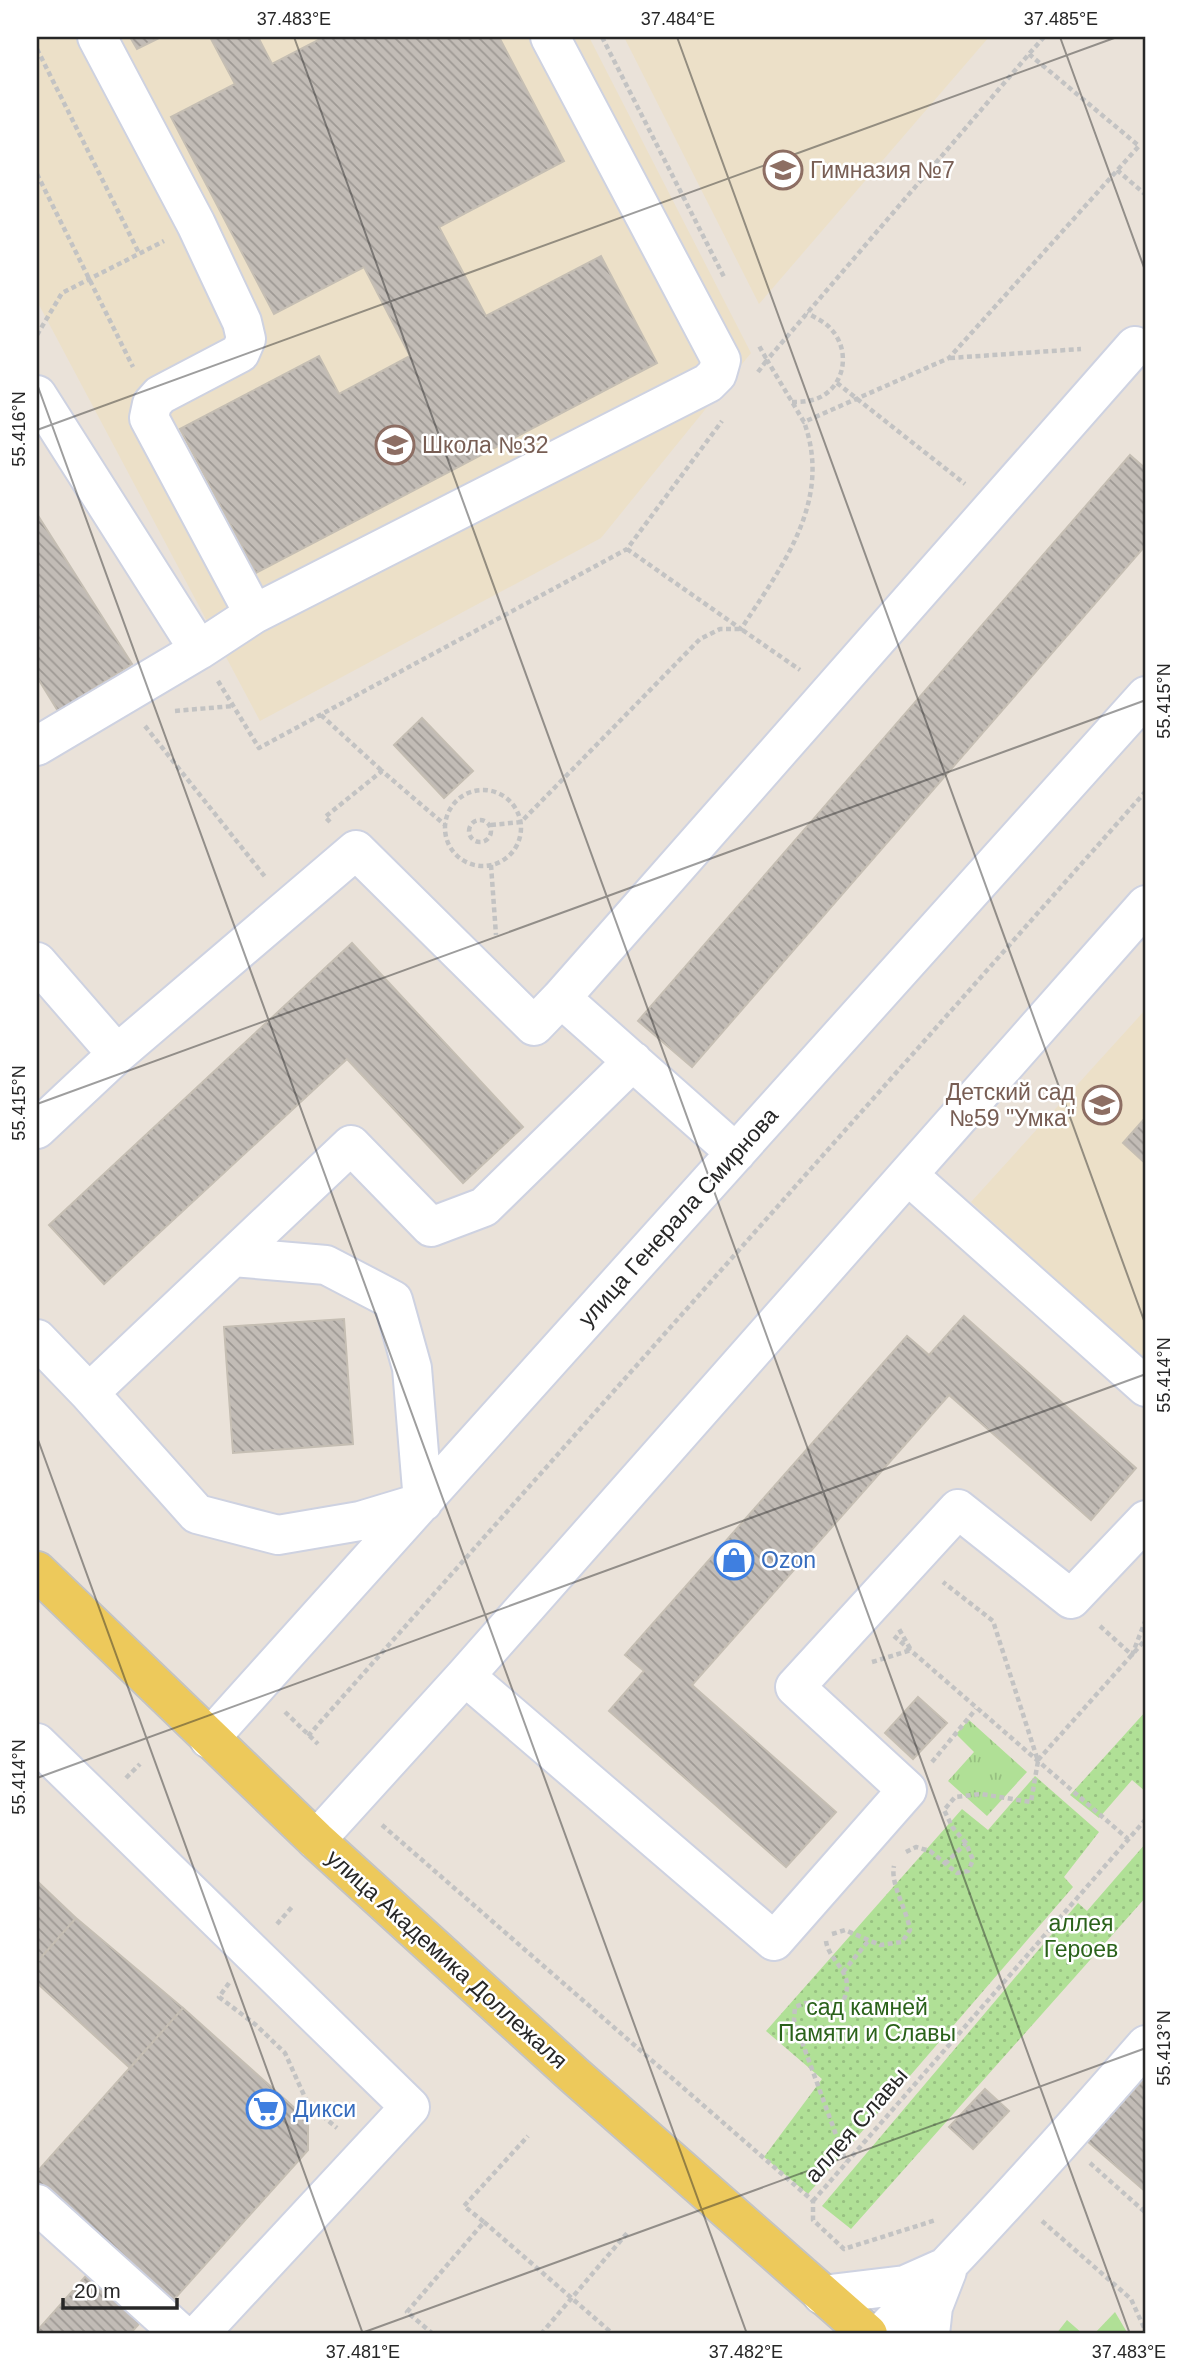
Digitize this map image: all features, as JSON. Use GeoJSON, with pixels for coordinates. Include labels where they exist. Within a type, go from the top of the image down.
{"type":"FeatureCollection","features":[{"type":"Feature","properties":{"kind":"main road","name":"улица Академика Доллежаля"},"geometry":{"type":"LineString","coordinates":[[37,1571],[316,1840],[574,2075],[868,2334]]}},
{"type":"Feature","properties":{"kind":"street"},"geometry":{"type":"LineString","coordinates":[[97,37],[196,224],[242,323],[246,339],[240,353],[160,395],[152,404],[149,418],[254,614]]}},
{"type":"Feature","properties":{"kind":"street"},"geometry":{"type":"LineString","coordinates":[[37,746],[199,650],[254,614],[708,383],[717,374],[721,360],[550,37]]}},
{"type":"Feature","properties":{"kind":"street"},"geometry":{"type":"LineString","coordinates":[[37,1129],[117,1054],[356,850],[534,1026],[993,506],[1143,345]]}},
{"type":"Feature","properties":{"kind":"street"},"geometry":{"type":"LineString","coordinates":[[37,395],[199,650]]}},
{"type":"Feature","properties":{"kind":"street","name":"улица Генерала Смирнова"},"geometry":{"type":"LineString","coordinates":[[209,1738],[1146,696]]}},
{"type":"Feature","properties":{"kind":"street"},"geometry":{"type":"LineString","coordinates":[[316,1840],[1146,905]]}},
{"type":"Feature","properties":{"kind":"street"},"geometry":{"type":"LineString","coordinates":[[37,962],[117,1054]]}},
{"type":"Feature","properties":{"kind":"street"},"geometry":{"type":"LineString","coordinates":[[561,998],[736,1153]]}},
{"type":"Feature","properties":{"kind":"street"},"geometry":{"type":"LineString","coordinates":[[89,1393],[351,1145],[431,1227],[484,1207],[633,1061]]}},
{"type":"Feature","properties":{"kind":"street"},"geometry":{"type":"LineString","coordinates":[[908,1175],[1146,1387]]}},
{"type":"Feature","properties":{"kind":"street"},"geometry":{"type":"LineString","coordinates":[[37,1339],[197,1514],[278,1535],[360,1521],[423,1502],[412,1368],[393,1300],[326,1265],[233,1257]]}},
{"type":"Feature","properties":{"kind":"street"},"geometry":{"type":"LineString","coordinates":[[464,1676],[774,1941],[908,1790],[794,1687],[880,1616],[958,1509],[1071,1599],[1146,1520]]}},
{"type":"Feature","properties":{"kind":"street"},"geometry":{"type":"LineString","coordinates":[[37,1743],[410,2107],[199,2334]]}},
{"type":"Feature","properties":{"kind":"street"},"geometry":{"type":"LineString","coordinates":[[881,2334],[949,2266],[1146,2045]]}},
{"type":"Feature","properties":{"kind":"street"},"geometry":{"type":"LineString","coordinates":[[37,2204],[181,2334]]}},
{"type":"Feature","properties":{"kind":"street"},"geometry":{"type":"LineString","coordinates":[[822,2295],[905,2285],[949,2266]]}},
{"type":"Feature","properties":{"kind":"street"},"geometry":{"type":"LineString","coordinates":[[930,2334],[933,2307],[949,2266]]}},
{"type":"Feature","properties":{"kind":"path"},"geometry":{"type":"LineString","coordinates":[[741,629],[780,569],[802,526],[811,499],[811,441],[804,422],[767,360],[1044,37]]}},
{"type":"Feature","properties":{"kind":"path"},"geometry":{"type":"LineString","coordinates":[[37,49],[139,253]]}},
{"type":"Feature","properties":{"kind":"path"},"geometry":{"type":"LineString","coordinates":[[949,358],[1139,146],[1029,54]]}},
{"type":"Feature","properties":{"kind":"path"},"geometry":{"type":"LineString","coordinates":[[1117,170],[1146,195]]}},
{"type":"Feature","properties":{"kind":"path"},"geometry":{"type":"LineString","coordinates":[[37,174],[152,404]]}},
{"type":"Feature","properties":{"kind":"path"},"geometry":{"type":"LineString","coordinates":[[37,335],[62,293],[196,224]]}},
{"type":"Feature","properties":{"kind":"path"},"geometry":{"type":"LineString","coordinates":[[792,402],[823,396],[837,383],[843,368],[843,349],[831,328],[807,313]]}},
{"type":"Feature","properties":{"kind":"path"},"geometry":{"type":"LineString","coordinates":[[804,422],[949,358],[1143,345]]}},
{"type":"Feature","properties":{"kind":"path"},"geometry":{"type":"LineString","coordinates":[[837,383],[993,506]]}},
{"type":"Feature","properties":{"kind":"path"},"geometry":{"type":"LineString","coordinates":[[627,549],[830,692]]}},
{"type":"Feature","properties":{"kind":"path"},"geometry":{"type":"LineString","coordinates":[[491,825],[490,837],[484,841],[471,837],[470,826],[475,820],[482,819],[491,825],[521,822],[700,639],[720,629],[741,629]]}},
{"type":"Feature","properties":{"kind":"path"},"geometry":{"type":"LineString","coordinates":[[321,715],[445,825]]}},
{"type":"Feature","properties":{"kind":"path"},"geometry":{"type":"LineString","coordinates":[[145,725],[289,907]]}},
{"type":"Feature","properties":{"kind":"path"},"geometry":{"type":"LineString","coordinates":[[356,850],[325,817],[382,771]]}},
{"type":"Feature","properties":{"kind":"path"},"geometry":{"type":"LineString","coordinates":[[488,790],[510,800],[521,822],[518,845],[511,855],[502,861],[479,866],[458,856],[450,848],[445,825],[454,803],[464,795],[488,790]]}},
{"type":"Feature","properties":{"kind":"path"},"geometry":{"type":"LineString","coordinates":[[308,1736],[1146,791]]}},
{"type":"Feature","properties":{"kind":"path"},"geometry":{"type":"LineString","coordinates":[[846,2162],[794,2020],[794,2007],[805,2003],[842,2004],[847,1987],[843,1972],[827,1948],[826,1936],[845,1930],[880,1945],[902,1942],[910,1930],[908,1914],[892,1875],[897,1857],[916,1847],[930,1851],[957,1873],[968,1871],[972,1860],[967,1843],[953,1828],[944,1810],[955,1797],[981,1794],[1031,1802],[1038,1761],[993,1621],[946,1582],[935,1581]]}},
{"type":"Feature","properties":{"kind":"path"},"geometry":{"type":"LineString","coordinates":[[880,1616],[911,1650]]}},
{"type":"Feature","properties":{"kind":"path"},"geometry":{"type":"LineString","coordinates":[[880,1616],[911,1650],[976,1709],[1128,1839]]}},
{"type":"Feature","properties":{"kind":"path"},"geometry":{"type":"LineString","coordinates":[[1132,1655],[1146,1619]]}},
{"type":"Feature","properties":{"kind":"path"},"geometry":{"type":"LineString","coordinates":[[1038,1761],[1146,1639]]}},
{"type":"Feature","properties":{"kind":"path"},"geometry":{"type":"LineString","coordinates":[[281,1708],[318,1744]]}},
{"type":"Feature","properties":{"kind":"path"},"geometry":{"type":"LineString","coordinates":[[908,1790],[976,1709]]}},
{"type":"Feature","properties":{"kind":"path"},"geometry":{"type":"LineString","coordinates":[[373,1818],[813,2201],[813,2220],[844,2249]]}},
{"type":"Feature","properties":{"kind":"path","name":"аллея Славы"},"geometry":{"type":"LineString","coordinates":[[813,2201],[1146,1819]]}},
{"type":"Feature","properties":{"kind":"path"},"geometry":{"type":"LineString","coordinates":[[945,1864],[967,1843]]}},
{"type":"Feature","properties":{"kind":"path"},"geometry":{"type":"LineString","coordinates":[[843,1972],[869,1940]]}},
{"type":"Feature","properties":{"kind":"path"},"geometry":{"type":"LineString","coordinates":[[251,1952],[219,1997],[256,2025],[285,2053],[308,2104],[368,2152]]}},
{"type":"Feature","properties":{"kind":"path"},"geometry":{"type":"LineString","coordinates":[[528,2136],[464,2206],[613,2334]]}},
{"type":"Feature","properties":{"kind":"path"},"geometry":{"type":"LineString","coordinates":[[1064,2139],[1146,2213]]}},
{"type":"Feature","properties":{"kind":"path"},"geometry":{"type":"LineString","coordinates":[[433,2334],[407,2312],[484,2222]]}},
{"type":"Feature","properties":{"kind":"path"},"geometry":{"type":"LineString","coordinates":[[541,2334],[628,2232]]}},
{"type":"Feature","properties":{"kind":"shaded area","name":"Школа №32"},"geometry":{"type":"Polygon","coordinates":[[[37,37],[589,37],[751,353],[601,538],[260,721],[37,301],[37,37]]]}},
{"type":"Feature","properties":{"kind":"shaded area","name":"Гимназия №7"},"geometry":{"type":"Polygon","coordinates":[[[624,37],[989,37],[759,304],[624,37]]]}},
{"type":"Feature","properties":{"kind":"shaded area","name":"Детский сад №59 \"Умка\""},"geometry":{"type":"Polygon","coordinates":[[[1146,1009],[1146,1361],[971,1202],[1146,1009]]]}},
{"type":"Feature","properties":{"kind":"green space"},"geometry":{"type":"Polygon","coordinates":[[[1146,1711],[1146,1792],[1132,1780],[1099,1818],[1070,1795],[1146,1711]]]}},
{"type":"Feature","properties":{"kind":"green space"},"geometry":{"type":"Polygon","coordinates":[[[969,1720],[1027,1772],[987,1816],[948,1781],[974,1752],[956,1734],[969,1720]]]}},
{"type":"Feature","properties":{"kind":"green space","name":"сад камней Памяти и Славы"},"geometry":{"type":"Polygon","coordinates":[[[1035,1776],[1099,1832],[1064,1877],[1073,1887],[808,2194],[764,2157],[822,2079],[766,2031],[962,1809],[988,1830],[1035,1776]]]}},
{"type":"Feature","properties":{"kind":"green space","name":"аллея Героев"},"geometry":{"type":"Polygon","coordinates":[[[1146,1843],[1146,1897],[851,2229],[822,2206],[1078,1903],[1087,1911],[1146,1843]]]}},
{"type":"Feature","properties":{"kind":"green space"},"geometry":{"type":"Polygon","coordinates":[[[1115,2312],[1128,2334],[1094,2334],[1115,2312]]]}},
{"type":"Feature","properties":{"kind":"green space"},"geometry":{"type":"Polygon","coordinates":[[[1067,2320],[1083,2334],[1056,2334],[1067,2320]]]}},
{"type":"Feature","properties":{"kind":"building"},"geometry":{"type":"Polygon","coordinates":[[[130,37],[161,37],[137,49],[130,37]]]}},
{"type":"Feature","properties":{"kind":"building","name":"Школа №32"},"geometry":{"type":"Polygon","coordinates":[[[210,37],[258,37],[272,64],[324,37],[499,37],[564,161],[439,227],[486,316],[601,256],[657,363],[256,573],[180,429],[319,356],[339,394],[410,356],[364,267],[274,314],[171,117],[235,84],[210,37]]]}},
{"type":"Feature","properties":{"kind":"building"},"geometry":{"type":"Polygon","coordinates":[[[1130,455],[1146,469],[1146,545],[692,1067],[638,1021],[1130,455]]]}},
{"type":"Feature","properties":{"kind":"building"},"geometry":{"type":"Polygon","coordinates":[[[37,514],[132,664],[58,711],[37,677],[37,514]]]}},
{"type":"Feature","properties":{"kind":"building"},"geometry":{"type":"Polygon","coordinates":[[[422,718],[473,771],[444,798],[394,745],[422,718]]]}},
{"type":"Feature","properties":{"kind":"building"},"geometry":{"type":"Polygon","coordinates":[[[352,943],[523,1127],[463,1183],[347,1059],[104,1284],[49,1225],[352,943]]]}},
{"type":"Feature","properties":{"kind":"building"},"geometry":{"type":"Polygon","coordinates":[[[1146,1117],[1146,1164],[1123,1143],[1146,1117]]]}},
{"type":"Feature","properties":{"kind":"building"},"geometry":{"type":"Polygon","coordinates":[[[964,1316],[1136,1468],[1091,1520],[949,1395],[692,1685],[836,1812],[786,1867],[609,1711],[644,1671],[625,1655],[907,1336],[929,1355],[964,1316]]]}},
{"type":"Feature","properties":{"kind":"building"},"geometry":{"type":"Polygon","coordinates":[[[344,1319],[353,1444],[233,1453],[224,1327],[344,1319]]]}},
{"type":"Feature","properties":{"kind":"building"},"geometry":{"type":"Polygon","coordinates":[[[918,1697],[947,1723],[913,1759],[885,1733],[918,1697]]]}},
{"type":"Feature","properties":{"kind":"building"},"geometry":{"type":"Polygon","coordinates":[[[37,1881],[76,1918],[37,1962],[37,1881]]]}},
{"type":"Feature","properties":{"kind":"building"},"geometry":{"type":"Polygon","coordinates":[[[76,1918],[183,2008],[130,2068],[37,1983],[37,1962],[76,1918]]]}},
{"type":"Feature","properties":{"kind":"building"},"geometry":{"type":"Polygon","coordinates":[[[183,2008],[308,2120],[308,2150],[168,2306],[37,2189],[37,2172],[183,2008]]]}},
{"type":"Feature","properties":{"kind":"building"},"geometry":{"type":"Polygon","coordinates":[[[1146,2077],[1146,2192],[1087,2141],[1146,2077]]]}},
{"type":"Feature","properties":{"kind":"building"},"geometry":{"type":"Polygon","coordinates":[[[985,2089],[1009,2111],[973,2149],[949,2127],[985,2089]]]}},
{"type":"Feature","properties":{"kind":"building"},"geometry":{"type":"Polygon","coordinates":[[[92,2269],[145,2317],[130,2334],[37,2334],[37,2331],[92,2269]]]}},
{"type":"Feature","properties":{"kind":"place","name":"Гимназия №7"},"geometry":{"type":"Point","coordinates":[783,170]}},
{"type":"Feature","properties":{"kind":"place","name":"Школа №32"},"geometry":{"type":"Point","coordinates":[395,445]}},
{"type":"Feature","properties":{"kind":"place","name":"Детский сад №59 \"Умка\""},"geometry":{"type":"Point","coordinates":[1102,1105]}},
{"type":"Feature","properties":{"kind":"place","name":"Ozon"},"geometry":{"type":"Point","coordinates":[734,1560]}},
{"type":"Feature","properties":{"kind":"place","name":"Дикси"},"geometry":{"type":"Point","coordinates":[266,2109]}}]}
